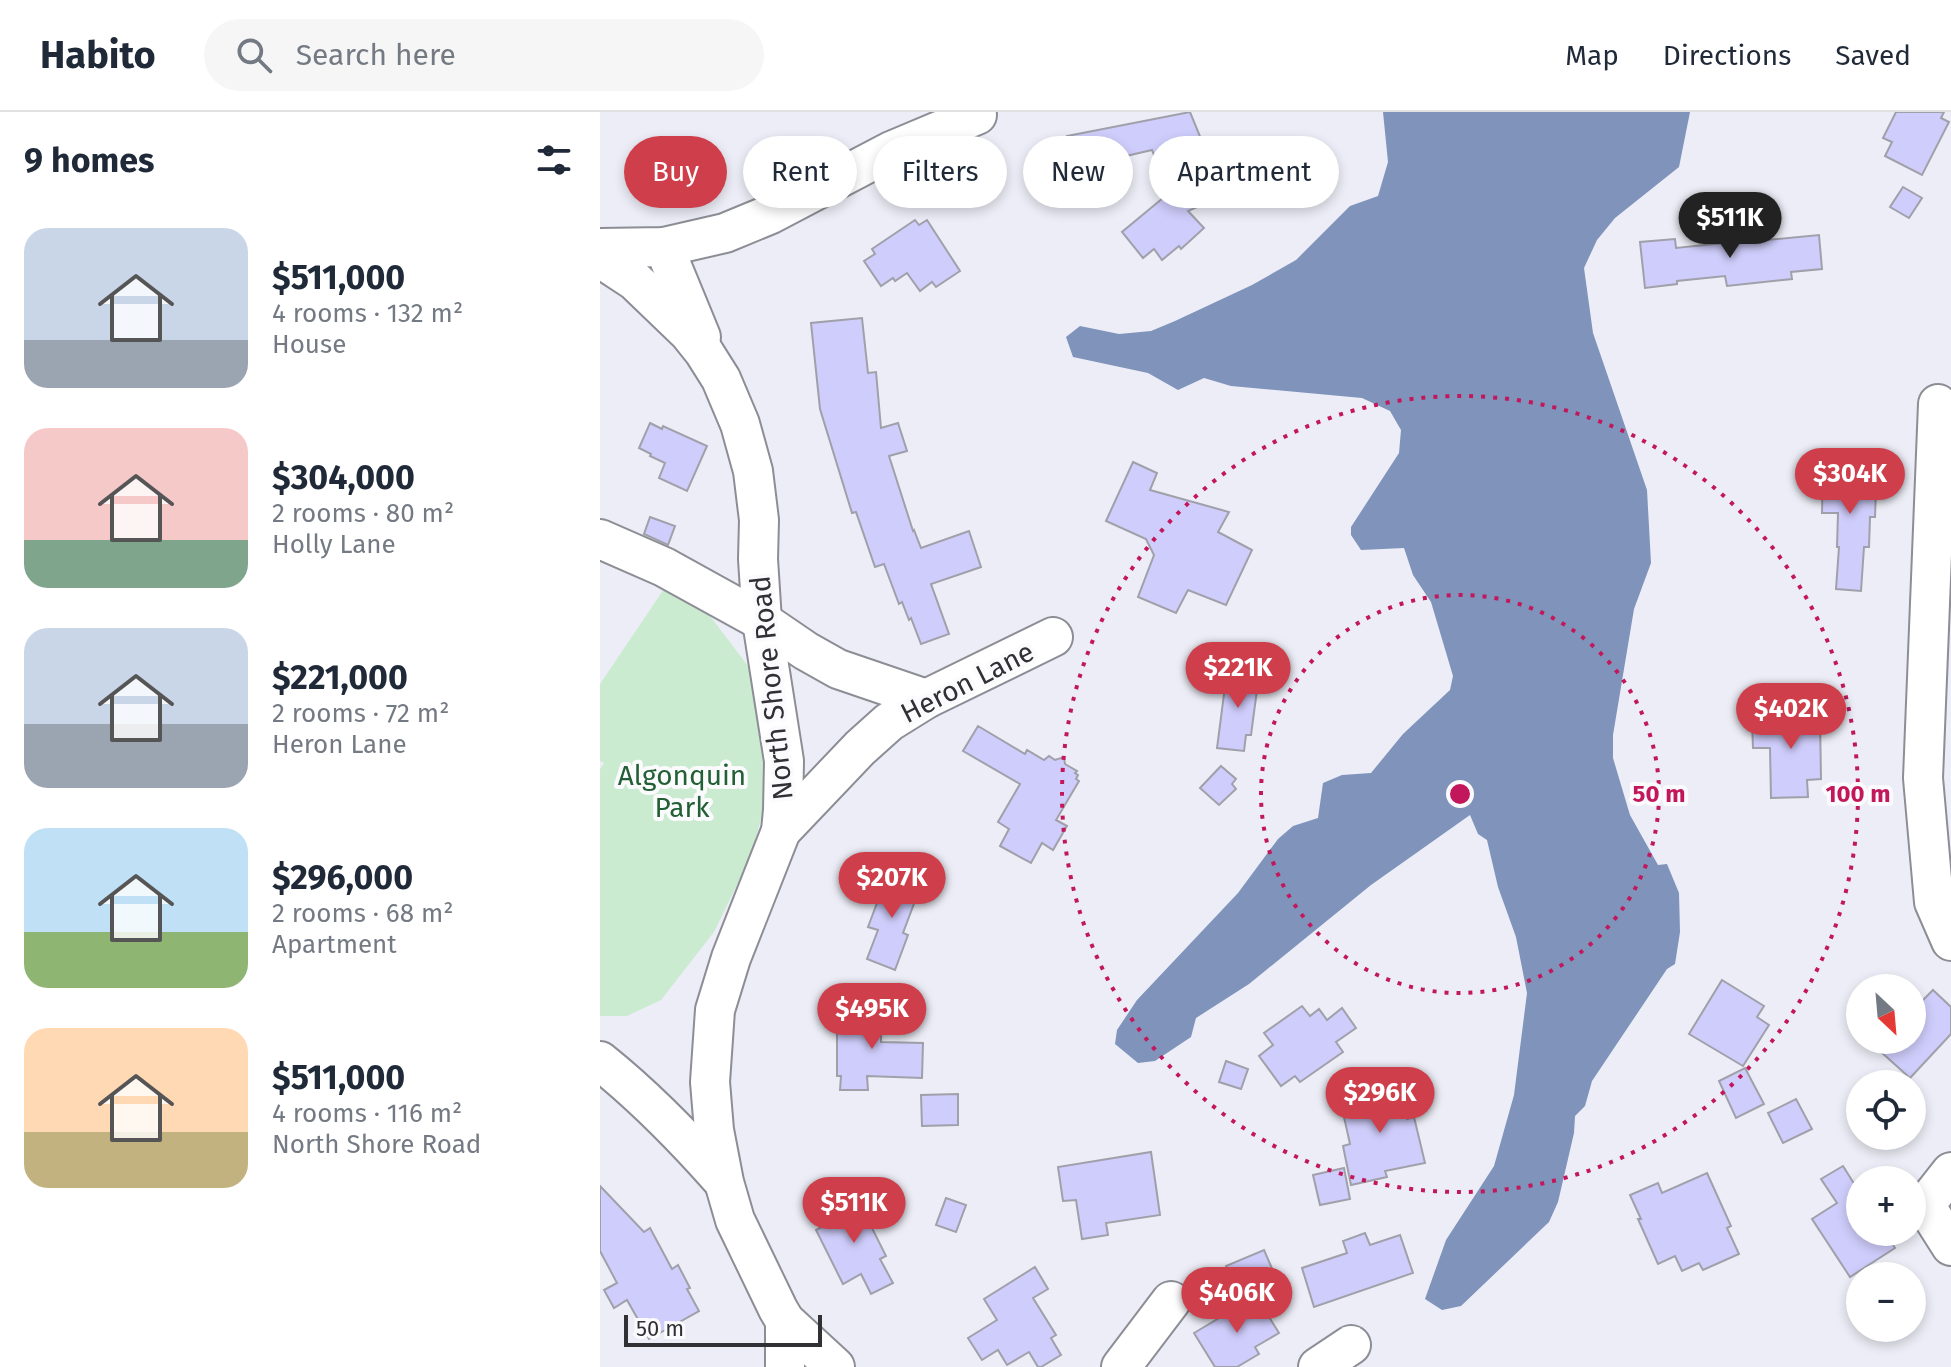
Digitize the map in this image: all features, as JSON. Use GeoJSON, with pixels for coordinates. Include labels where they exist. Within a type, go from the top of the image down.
{"type":"FeatureCollection","features":[{"type":"Feature","properties":{"kind":"street"},"geometry":{"type":"LineString","coordinates":[[600,248],[664,247],[725,233],[771,214],[891,151],[977,115]]}},
{"type":"Feature","properties":{"kind":"street"},"geometry":{"type":"LineString","coordinates":[[664,247],[704,352]]}},
{"type":"Feature","properties":{"kind":"street","name":"North Shore Road"},"geometry":{"type":"LineString","coordinates":[[600,258],[635,281],[688,332],[704,352],[721,379],[740,424],[753,471],[759,520],[762,621],[784,761],[783,810],[781,831],[731,958],[715,1010],[710,1082],[714,1130],[735,1220],[785,1321],[835,1367]]}},
{"type":"Feature","properties":{"kind":"street"},"geometry":{"type":"LineString","coordinates":[[1938,404],[1923,778],[1934,902],[1951,941]]}},
{"type":"Feature","properties":{"kind":"street"},"geometry":{"type":"LineString","coordinates":[[600,539],[664,567],[762,621],[838,669],[926,699]]}},
{"type":"Feature","properties":{"kind":"street","name":"Heron Lane"},"geometry":{"type":"LineString","coordinates":[[781,831],[889,722],[926,699],[1053,637]]}},
{"type":"Feature","properties":{"kind":"street"},"geometry":{"type":"LineString","coordinates":[[600,1061],[685,1138],[724,1182]]}},
{"type":"Feature","properties":{"kind":"street"},"geometry":{"type":"LineString","coordinates":[[1951,1172],[1925,1205],[1951,1246]]}},
{"type":"Feature","properties":{"kind":"street"},"geometry":{"type":"LineString","coordinates":[[1121,1367],[1171,1301]]}},
{"type":"Feature","properties":{"kind":"street"},"geometry":{"type":"LineString","coordinates":[[785,1321],[785,1367]]}},
{"type":"Feature","properties":{"kind":"street"},"geometry":{"type":"LineString","coordinates":[[1318,1367],[1351,1345]]}},
{"type":"Feature","properties":{"kind":"green space","name":"Algonquin Park"},"geometry":{"type":"Polygon","coordinates":[[[666,586],[707,612],[748,666],[762,721],[767,795],[752,854],[714,932],[661,1000],[627,1016],[600,1016],[600,769],[604,763],[600,761],[600,684],[666,586]]]}},
{"type":"Feature","properties":{"kind":"water"},"geometry":{"type":"Polygon","coordinates":[[[1383,112],[1690,112],[1679,167],[1615,218],[1597,240],[1584,268],[1593,333],[1647,490],[1651,563],[1634,609],[1613,735],[1613,758],[1630,815],[1658,865],[1667,864],[1679,893],[1680,932],[1675,964],[1667,969],[1592,1081],[1585,1106],[1575,1116],[1558,1202],[1549,1222],[1461,1306],[1442,1310],[1425,1299],[1446,1240],[1494,1166],[1514,1095],[1527,993],[1516,937],[1498,887],[1487,840],[1478,834],[1470,815],[1371,885],[1249,984],[1196,1018],[1191,1037],[1155,1061],[1138,1063],[1115,1044],[1117,1030],[1137,1000],[1238,893],[1278,839],[1293,826],[1318,818],[1323,783],[1342,775],[1371,773],[1403,734],[1450,690],[1453,676],[1431,602],[1413,575],[1404,548],[1361,550],[1351,535],[1351,527],[1399,453],[1401,430],[1390,411],[1362,398],[1231,386],[1204,378],[1178,390],[1148,373],[1073,357],[1066,337],[1080,326],[1119,334],[1151,331],[1252,285],[1296,260],[1350,206],[1378,196],[1388,162],[1383,112]]]}},
{"type":"Feature","properties":{"kind":"building"},"geometry":{"type":"Polygon","coordinates":[[[1190,112],[1200,136],[1149,136],[1149,151],[1133,154],[1133,136],[1067,136],[1190,112]]]}},
{"type":"Feature","properties":{"kind":"building"},"geometry":{"type":"Polygon","coordinates":[[[1896,112],[1944,112],[1941,118],[1949,122],[1922,175],[1885,156],[1892,142],[1883,138],[1896,112]]]}},
{"type":"Feature","properties":{"kind":"building"},"geometry":{"type":"Polygon","coordinates":[[[1903,187],[1922,198],[1909,218],[1890,207],[1903,187]]]}},
{"type":"Feature","properties":{"kind":"building"},"geometry":{"type":"Polygon","coordinates":[[[1151,208],[1195,208],[1188,211],[1204,228],[1181,249],[1179,246],[1162,260],[1154,249],[1143,258],[1122,232],[1151,208]]]}},
{"type":"Feature","properties":{"kind":"building"},"geometry":{"type":"Polygon","coordinates":[[[915,220],[919,225],[927,220],[960,271],[936,287],[932,282],[920,291],[907,273],[881,286],[864,261],[875,254],[872,249],[915,220]]]}},
{"type":"Feature","properties":{"kind":"building"},"geometry":{"type":"Polygon","coordinates":[[[1767,232],[1767,240],[1819,235],[1822,269],[1791,272],[1792,279],[1727,286],[1725,276],[1645,288],[1640,242],[1675,239],[1676,248],[1743,241],[1742,235],[1767,232]]]}},
{"type":"Feature","properties":{"kind":"building"},"geometry":{"type":"Polygon","coordinates":[[[862,318],[868,373],[876,372],[881,428],[898,423],[907,451],[889,456],[921,548],[969,531],[981,567],[931,584],[949,634],[921,644],[911,618],[909,620],[902,602],[899,604],[884,564],[875,567],[856,512],[852,513],[820,409],[811,323],[862,318]]]}},
{"type":"Feature","properties":{"kind":"building"},"geometry":{"type":"Polygon","coordinates":[[[650,423],[707,446],[687,491],[659,478],[665,463],[639,448],[650,423]]]}},
{"type":"Feature","properties":{"kind":"building"},"geometry":{"type":"Polygon","coordinates":[[[1133,462],[1157,473],[1150,490],[1229,512],[1218,532],[1252,550],[1226,605],[1188,590],[1176,613],[1138,597],[1154,555],[1146,539],[1106,521],[1133,462]]]}},
{"type":"Feature","properties":{"kind":"building"},"geometry":{"type":"Polygon","coordinates":[[[1823,463],[1877,464],[1875,517],[1870,517],[1869,547],[1864,547],[1861,591],[1836,589],[1838,513],[1822,513],[1823,463]]]}},
{"type":"Feature","properties":{"kind":"building"},"geometry":{"type":"Polygon","coordinates":[[[650,517],[675,526],[668,545],[644,534],[650,517]]]}},
{"type":"Feature","properties":{"kind":"building"},"geometry":{"type":"Polygon","coordinates":[[[1227,671],[1259,675],[1251,735],[1246,735],[1244,751],[1217,748],[1227,671]]]}},
{"type":"Feature","properties":{"kind":"building"},"geometry":{"type":"Polygon","coordinates":[[[1815,708],[1815,719],[1820,719],[1821,779],[1807,780],[1808,797],[1771,798],[1770,748],[1753,748],[1752,722],[1783,721],[1782,709],[1815,708]]]}},
{"type":"Feature","properties":{"kind":"building"},"geometry":{"type":"Polygon","coordinates":[[[978,726],[1025,754],[1027,750],[1044,760],[1049,756],[1055,760],[1064,757],[1065,764],[1077,771],[1076,779],[1079,781],[1056,820],[1067,826],[1053,850],[1042,843],[1031,863],[1000,846],[1009,829],[998,822],[1020,784],[963,751],[978,726]]]}},
{"type":"Feature","properties":{"kind":"building"},"geometry":{"type":"Polygon","coordinates":[[[1221,766],[1236,779],[1232,784],[1236,789],[1219,805],[1200,788],[1221,766]]]}},
{"type":"Feature","properties":{"kind":"building"},"geometry":{"type":"Polygon","coordinates":[[[895,872],[918,880],[913,891],[918,893],[903,933],[908,935],[895,970],[867,959],[878,930],[868,927],[880,895],[895,872]]]}},
{"type":"Feature","properties":{"kind":"building"},"geometry":{"type":"Polygon","coordinates":[[[1722,980],[1764,1006],[1757,1017],[1769,1025],[1743,1066],[1689,1034],[1722,980]]]}},
{"type":"Feature","properties":{"kind":"building"},"geometry":{"type":"Polygon","coordinates":[[[1933,990],[1951,1007],[1951,1034],[1917,1070],[1901,1070],[1883,1054],[1926,1054],[1926,997],[1933,990]]]}},
{"type":"Feature","properties":{"kind":"building"},"geometry":{"type":"Polygon","coordinates":[[[1302,1006],[1310,1016],[1319,1009],[1327,1020],[1342,1008],[1356,1028],[1336,1042],[1343,1052],[1300,1082],[1295,1076],[1281,1086],[1259,1056],[1273,1045],[1264,1033],[1302,1006]]]}},
{"type":"Feature","properties":{"kind":"building"},"geometry":{"type":"Polygon","coordinates":[[[842,1007],[878,1007],[881,1042],[923,1043],[922,1078],[867,1076],[868,1090],[840,1090],[841,1076],[837,1076],[837,1019],[841,1019],[842,1007]]]}},
{"type":"Feature","properties":{"kind":"building"},"geometry":{"type":"Polygon","coordinates":[[[1226,1061],[1248,1069],[1241,1089],[1219,1082],[1226,1061]]]}},
{"type":"Feature","properties":{"kind":"building"},"geometry":{"type":"Polygon","coordinates":[[[1745,1068],[1764,1104],[1736,1118],[1719,1081],[1745,1068]]]}},
{"type":"Feature","properties":{"kind":"building"},"geometry":{"type":"Polygon","coordinates":[[[1397,1081],[1407,1119],[1414,1117],[1425,1163],[1385,1171],[1387,1177],[1351,1185],[1343,1146],[1350,1144],[1342,1108],[1360,1101],[1359,1093],[1397,1081]]]}},
{"type":"Feature","properties":{"kind":"building"},"geometry":{"type":"Polygon","coordinates":[[[958,1094],[958,1125],[922,1126],[921,1095],[958,1094]]]}},
{"type":"Feature","properties":{"kind":"building"},"geometry":{"type":"Polygon","coordinates":[[[1796,1099],[1812,1129],[1783,1143],[1768,1113],[1796,1099]]]}},
{"type":"Feature","properties":{"kind":"building"},"geometry":{"type":"Polygon","coordinates":[[[1151,1152],[1160,1215],[1106,1223],[1108,1235],[1082,1239],[1076,1200],[1063,1201],[1058,1167],[1151,1152]]]}},
{"type":"Feature","properties":{"kind":"building"},"geometry":{"type":"Polygon","coordinates":[[[1843,1166],[1846,1171],[1846,1246],[1895,1248],[1873,1262],[1846,1262],[1846,1271],[1812,1219],[1837,1203],[1821,1179],[1843,1166]]]}},
{"type":"Feature","properties":{"kind":"building"},"geometry":{"type":"Polygon","coordinates":[[[1344,1168],[1350,1199],[1320,1205],[1313,1175],[1344,1168]]]}},
{"type":"Feature","properties":{"kind":"building"},"geometry":{"type":"Polygon","coordinates":[[[1707,1173],[1731,1226],[1727,1228],[1739,1254],[1703,1270],[1699,1263],[1682,1271],[1675,1256],[1658,1264],[1630,1195],[1658,1183],[1662,1193],[1707,1173]]]}},
{"type":"Feature","properties":{"kind":"building"},"geometry":{"type":"Polygon","coordinates":[[[600,1186],[644,1232],[650,1228],[672,1269],[678,1265],[699,1311],[649,1339],[627,1300],[614,1308],[604,1290],[617,1283],[600,1251],[600,1186]]]}},
{"type":"Feature","properties":{"kind":"building"},"geometry":{"type":"Polygon","coordinates":[[[856,1196],[886,1256],[880,1259],[893,1283],[871,1294],[861,1274],[843,1284],[816,1230],[824,1226],[819,1215],[856,1196]]]}},
{"type":"Feature","properties":{"kind":"building"},"geometry":{"type":"Polygon","coordinates":[[[946,1198],[966,1205],[956,1232],[936,1225],[946,1198]]]}},
{"type":"Feature","properties":{"kind":"building"},"geometry":{"type":"Polygon","coordinates":[[[1365,1233],[1370,1245],[1400,1235],[1413,1273],[1314,1307],[1302,1268],[1347,1253],[1343,1241],[1365,1233]]]}},
{"type":"Feature","properties":{"kind":"building"},"geometry":{"type":"Polygon","coordinates":[[[1264,1250],[1277,1280],[1240,1297],[1226,1266],[1264,1250]]]}},
{"type":"Feature","properties":{"kind":"building"},"geometry":{"type":"Polygon","coordinates":[[[1035,1267],[1048,1289],[1033,1298],[1056,1335],[1051,1338],[1061,1355],[1041,1367],[1029,1352],[1007,1365],[998,1350],[982,1360],[968,1338],[997,1320],[984,1299],[1035,1267]]]}},
{"type":"Feature","properties":{"kind":"building"},"geometry":{"type":"Polygon","coordinates":[[[1256,1296],[1279,1333],[1255,1347],[1259,1354],[1237,1367],[1215,1367],[1194,1333],[1256,1296]]]}}]}
